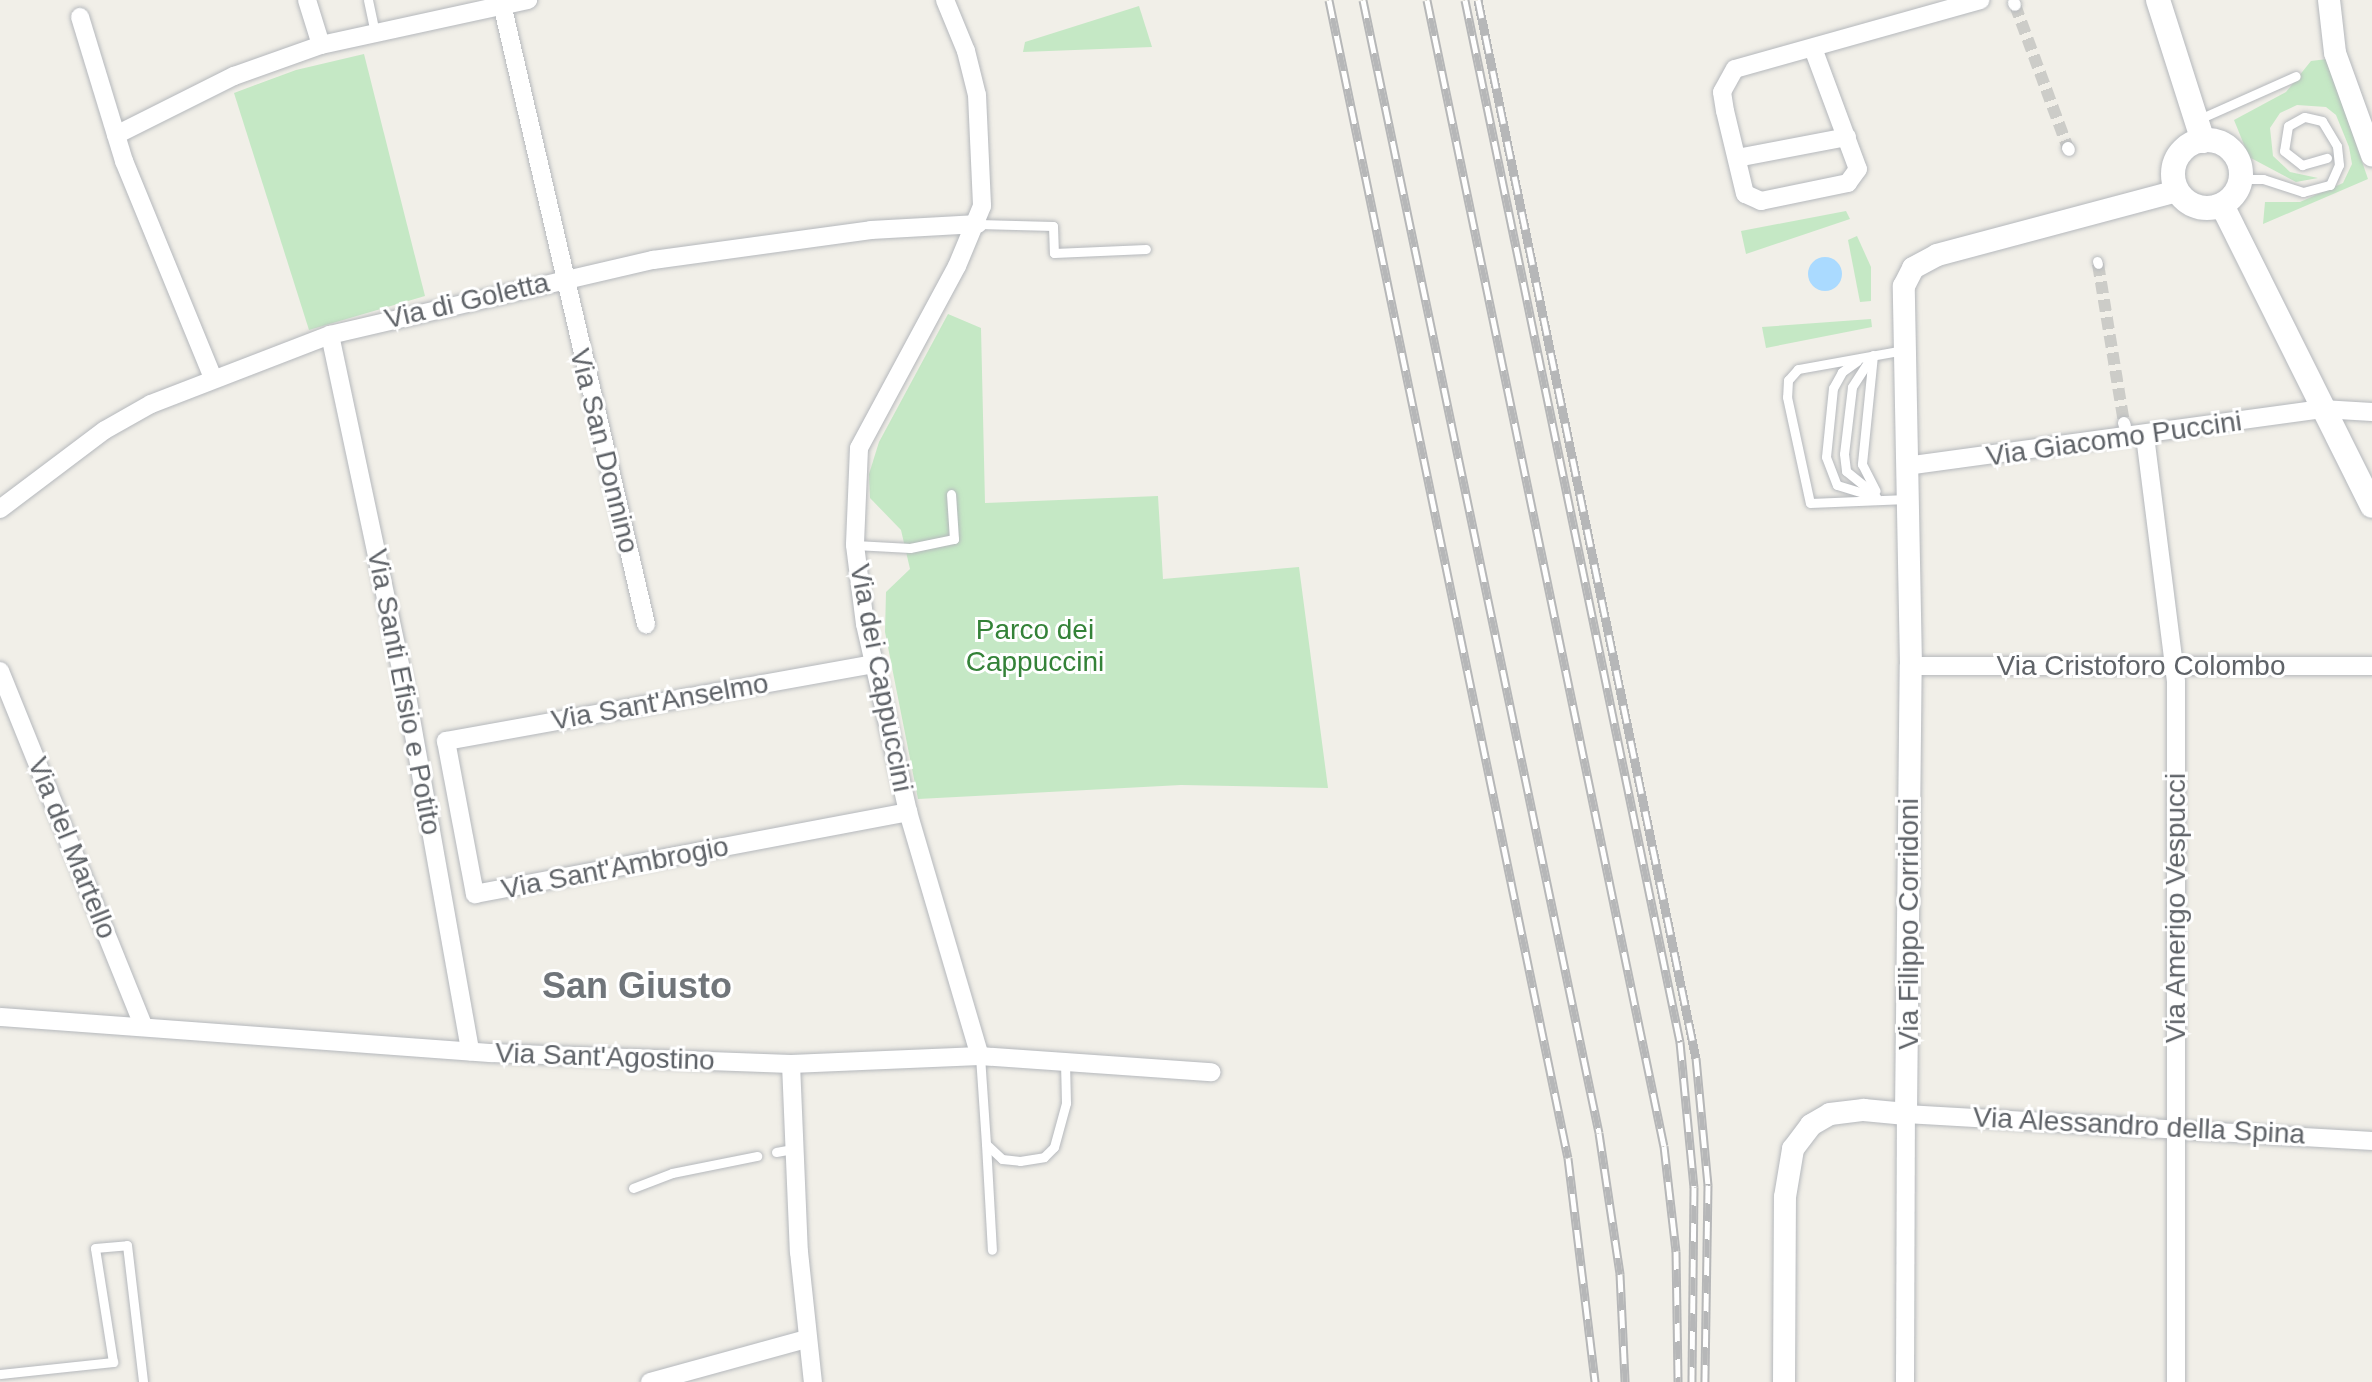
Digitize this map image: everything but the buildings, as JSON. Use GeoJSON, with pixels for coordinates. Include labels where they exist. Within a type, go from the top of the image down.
{"type":"FeatureCollection","features":[{"type":"Feature","properties":{"kind":"main road"},"geometry":{"type":"LineString","coordinates":[[2158,0],[2200,130],[2232,151],[2241,179],[2222,205],[2203,208],[2177,191],[2176,160],[2200,130]]}},
{"type":"Feature","properties":{"kind":"main road"},"geometry":{"type":"LineString","coordinates":[[2165,0],[2169,34]]}},
{"type":"Feature","properties":{"kind":"main road"},"geometry":{"type":"LineString","coordinates":[[2222,205],[2372,506]]}},
{"type":"Feature","properties":{"kind":"street"},"geometry":{"type":"LineString","coordinates":[[307,0],[321,45]]}},
{"type":"Feature","properties":{"kind":"street"},"geometry":{"type":"LineString","coordinates":[[116,135],[234,76],[321,45],[502,3],[528,0]]}},
{"type":"Feature","properties":{"kind":"street"},"geometry":{"type":"LineString","coordinates":[[945,0],[966,51],[977,95],[983,200],[978,224]]}},
{"type":"Feature","properties":{"kind":"street"},"geometry":{"type":"LineString","coordinates":[[1814,51],[1858,169],[1848,183],[1761,201],[1745,194],[1724,101],[1725,81],[1740,66],[1814,51],[1924,8],[1980,0]]}},
{"type":"Feature","properties":{"kind":"street"},"geometry":{"type":"LineString","coordinates":[[2329,0],[2335,53],[2372,155]]}},
{"type":"Feature","properties":{"kind":"street","name":"Via San Donnino"},"geometry":{"type":"LineString","coordinates":[[502,3],[563,278],[646,624]]}},
{"type":"Feature","properties":{"kind":"street"},"geometry":{"type":"LineString","coordinates":[[80,17],[116,135],[212,376]]}},
{"type":"Feature","properties":{"kind":"street"},"geometry":{"type":"LineString","coordinates":[[1737,158],[1847,137]]}},
{"type":"Feature","properties":{"kind":"street","name":"Via Filippo Corridoni"},"geometry":{"type":"LineString","coordinates":[[1905,1382],[1911,666],[1904,286],[1913,268],[1924,260],[2177,191]]}},
{"type":"Feature","properties":{"kind":"street","name":"Via di Goletta"},"geometry":{"type":"LineString","coordinates":[[0,509],[105,430],[212,376],[330,335],[563,278],[871,230],[978,224]]}},
{"type":"Feature","properties":{"kind":"street","name":"Via dei Cappuccini"},"geometry":{"type":"LineString","coordinates":[[978,224],[861,441],[855,470],[855,545],[874,664],[908,812],[980,1056]]}},
{"type":"Feature","properties":{"kind":"street","name":"Via Santi Efisio e Potito"},"geometry":{"type":"LineString","coordinates":[[330,335],[407,696],[470,1051]]}},
{"type":"Feature","properties":{"kind":"street","name":"Via Giacomo Puccini"},"geometry":{"type":"LineString","coordinates":[[1906,466],[2145,436],[2322,409],[2372,412]]}},
{"type":"Feature","properties":{"kind":"street","name":"Via Amerigo Vespucci"},"geometry":{"type":"LineString","coordinates":[[2145,436],[2174,665],[2176,1382]]}},
{"type":"Feature","properties":{"kind":"street","name":"Via Sant'Anselmo"},"geometry":{"type":"LineString","coordinates":[[446,741],[874,664]]}},
{"type":"Feature","properties":{"kind":"street","name":"Via Cristoforo Colombo"},"geometry":{"type":"LineString","coordinates":[[1911,666],[2372,666]]}},
{"type":"Feature","properties":{"kind":"street","name":"Via del Martello"},"geometry":{"type":"LineString","coordinates":[[0,671],[143,1025]]}},
{"type":"Feature","properties":{"kind":"street","name":"Via Sant'Ambrogio"},"geometry":{"type":"LineString","coordinates":[[446,741],[475,894],[908,812]]}},
{"type":"Feature","properties":{"kind":"street","name":"Via Sant'Agostino"},"geometry":{"type":"LineString","coordinates":[[0,1017],[470,1051],[791,1064],[980,1056],[1211,1072]]}},
{"type":"Feature","properties":{"kind":"street"},"geometry":{"type":"LineString","coordinates":[[791,1064],[785,1150],[813,1382]]}},
{"type":"Feature","properties":{"kind":"street"},"geometry":{"type":"LineString","coordinates":[[1784,1382],[1785,1197],[1793,1149],[1811,1125],[1830,1114],[1864,1110],[1906,1114]]}},
{"type":"Feature","properties":{"kind":"street","name":"Via Alessandro della Spina"},"geometry":{"type":"LineString","coordinates":[[1906,1114],[2176,1126],[2372,1141]]}},
{"type":"Feature","properties":{"kind":"street"},"geometry":{"type":"LineString","coordinates":[[650,1382],[806,1339]]}},
{"type":"Feature","properties":{"kind":"lane"},"geometry":{"type":"LineString","coordinates":[[368,0],[375,33]]}},
{"type":"Feature","properties":{"kind":"lane"},"geometry":{"type":"LineString","coordinates":[[2200,130],[2296,76]]}},
{"type":"Feature","properties":{"kind":"lane"},"geometry":{"type":"LineString","coordinates":[[2241,179],[2263,179],[2303,192],[2330,185],[2339,165],[2337,146],[2322,121],[2304,117],[2288,126],[2284,151],[2302,165],[2327,158]]}},
{"type":"Feature","properties":{"kind":"lane"},"geometry":{"type":"LineString","coordinates":[[978,224],[1053,226],[1054,253],[1146,249]]}},
{"type":"Feature","properties":{"kind":"lane"},"geometry":{"type":"LineString","coordinates":[[1904,350],[1798,369],[1788,380],[1788,416],[1810,503],[1907,499]]}},
{"type":"Feature","properties":{"kind":"lane"},"geometry":{"type":"LineString","coordinates":[[1873,355],[1862,464],[1883,500]]}},
{"type":"Feature","properties":{"kind":"lane"},"geometry":{"type":"LineString","coordinates":[[1873,355],[1852,387],[1844,454],[1846,471],[1883,500]]}},
{"type":"Feature","properties":{"kind":"lane"},"geometry":{"type":"LineString","coordinates":[[1873,355],[1852,364],[1833,388],[1826,457],[1837,485],[1883,500]]}},
{"type":"Feature","properties":{"kind":"lane"},"geometry":{"type":"LineString","coordinates":[[855,545],[910,548],[954,539],[951,494]]}},
{"type":"Feature","properties":{"kind":"lane"},"geometry":{"type":"LineString","coordinates":[[980,1056],[992,1250]]}},
{"type":"Feature","properties":{"kind":"lane"},"geometry":{"type":"LineString","coordinates":[[986,1144],[1009,1160],[1036,1159],[1049,1153],[1066,1103],[1065,1061]]}},
{"type":"Feature","properties":{"kind":"lane"},"geometry":{"type":"LineString","coordinates":[[633,1188],[672,1173],[757,1156]]}},
{"type":"Feature","properties":{"kind":"lane"},"geometry":{"type":"LineString","coordinates":[[0,1374],[21,1378],[113,1362],[95,1248],[127,1245],[143,1382]]}},
{"type":"Feature","properties":{"kind":"green space"},"geometry":{"type":"Polygon","coordinates":[[[1139,6],[1152,47],[1023,52],[1025,42],[1139,6]]]}},
{"type":"Feature","properties":{"kind":"green space"},"geometry":{"type":"Polygon","coordinates":[[[364,54],[425,296],[309,330],[234,93],[296,70],[364,54]]]}},
{"type":"Feature","properties":{"kind":"green space"},"geometry":{"type":"Polygon","coordinates":[[[2327,59],[2368,179],[2263,224],[2265,202],[2300,202],[2343,183],[2352,164],[2349,147],[2336,115],[2326,107],[2297,105],[2280,113],[2270,128],[2273,156],[2290,172],[2318,178],[2296,182],[2249,157],[2234,120],[2286,92],[2311,61],[2327,59]]]}},
{"type":"Feature","properties":{"kind":"green space"},"geometry":{"type":"Polygon","coordinates":[[[1846,211],[1850,219],[1746,254],[1741,231],[1846,211]]]}},
{"type":"Feature","properties":{"kind":"green space"},"geometry":{"type":"Polygon","coordinates":[[[1857,236],[1871,267],[1871,301],[1860,302],[1848,240],[1857,236]]]}},
{"type":"Feature","properties":{"kind":"green space","name":"Parco dei Cappuccini"},"geometry":{"type":"Polygon","coordinates":[[[948,314],[981,328],[985,503],[1158,496],[1163,579],[1299,567],[1328,788],[1181,785],[918,799],[885,632],[886,592],[910,569],[901,530],[870,498],[869,474],[879,442],[948,314]]]}},
{"type":"Feature","properties":{"kind":"green space"},"geometry":{"type":"Polygon","coordinates":[[[1871,319],[1872,327],[1766,348],[1762,327],[1871,319]]]}},
{"type":"Feature","properties":{"kind":"water"},"geometry":{"type":"Polygon","coordinates":[[[1825,257],[1837,262],[1842,274],[1837,286],[1825,291],[1813,286],[1808,274],[1813,262],[1825,257]]]}},
{"type":"Feature","properties":{"kind":"tunnel"},"geometry":{"type":"LineString","coordinates":[[2015,5],[2068,148]]}},
{"type":"Feature","properties":{"kind":"tunnel"},"geometry":{"type":"LineString","coordinates":[[2098,264],[2124,423]]}},
{"type":"Feature","properties":{"kind":"railway"},"geometry":{"type":"LineString","coordinates":[[1329,0],[1568,1158],[1595,1382]]}},
{"type":"Feature","properties":{"kind":"railway"},"geometry":{"type":"LineString","coordinates":[[1363,0],[1599,1133],[1620,1274],[1625,1382]]}},
{"type":"Feature","properties":{"kind":"railway"},"geometry":{"type":"LineString","coordinates":[[1427,0],[1664,1146],[1676,1251],[1678,1382]]}},
{"type":"Feature","properties":{"kind":"railway"},"geometry":{"type":"LineString","coordinates":[[1465,0],[1680,1042],[1694,1187],[1692,1382]]}},
{"type":"Feature","properties":{"kind":"railway"},"geometry":{"type":"LineString","coordinates":[[1478,0],[1696,1058],[1708,1185],[1705,1382]]}},
{"type":"Feature","properties":{"kind":"district","name":"San Giusto"},"geometry":{"type":"Point","coordinates":[637,986]}}]}
